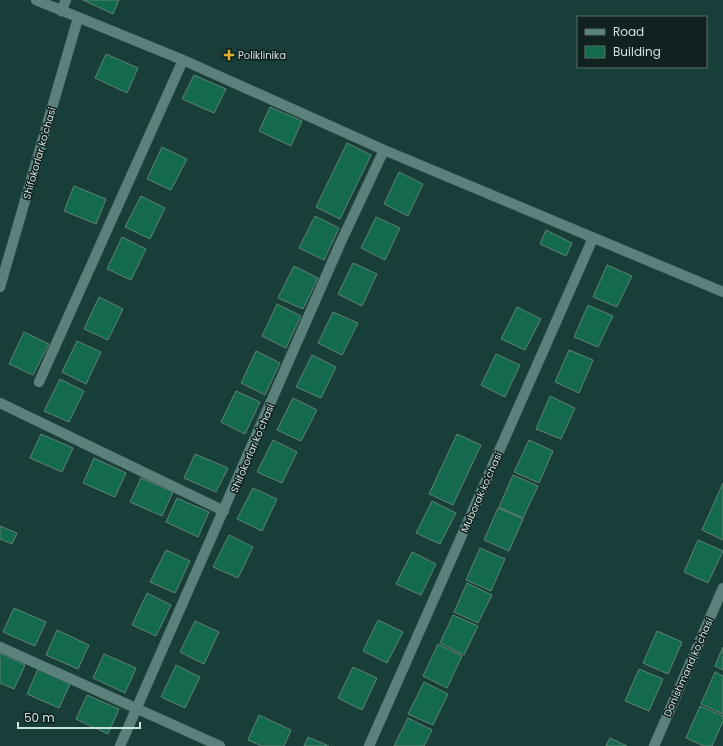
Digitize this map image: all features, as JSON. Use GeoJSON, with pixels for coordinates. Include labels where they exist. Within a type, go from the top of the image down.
{"type":"FeatureCollection","features":[{"type":"Feature","properties":{"kind":"street"},"geometry":{"type":"LineString","coordinates":[[38,0],[61,11],[183,60],[384,150],[723,292]]}},
{"type":"Feature","properties":{"kind":"street"},"geometry":{"type":"LineString","coordinates":[[61,11],[66,0]]}},
{"type":"Feature","properties":{"kind":"street","name":"Shifokorlar ko'chasi"},"geometry":{"type":"LineString","coordinates":[[0,287],[78,18]]}},
{"type":"Feature","properties":{"kind":"street"},"geometry":{"type":"LineString","coordinates":[[39,382],[183,60]]}},
{"type":"Feature","properties":{"kind":"street","name":"Shifokorlar ko'chasi"},"geometry":{"type":"LineString","coordinates":[[120,746],[138,708],[340,244],[384,150]]}},
{"type":"Feature","properties":{"kind":"street","name":"Muborak ko'chasi"},"geometry":{"type":"LineString","coordinates":[[369,746],[593,238]]}},
{"type":"Feature","properties":{"kind":"street"},"geometry":{"type":"LineString","coordinates":[[0,403],[224,511]]}},
{"type":"Feature","properties":{"kind":"street","name":"Donishmand ko'chasi"},"geometry":{"type":"LineString","coordinates":[[654,746],[723,588]]}},
{"type":"Feature","properties":{"kind":"street"},"geometry":{"type":"LineString","coordinates":[[0,647],[220,746]]}},
{"type":"Feature","properties":{"kind":"building"},"geometry":{"type":"Polygon","coordinates":[[[83,0],[119,0],[113,14],[83,0]]]}},
{"type":"Feature","properties":{"kind":"building"},"geometry":{"type":"Polygon","coordinates":[[[106,54],[138,68],[127,93],[95,78],[106,54]]]}},
{"type":"Feature","properties":{"kind":"building"},"geometry":{"type":"Polygon","coordinates":[[[194,75],[226,89],[214,113],[182,99],[194,75]]]}},
{"type":"Feature","properties":{"kind":"building"},"geometry":{"type":"Polygon","coordinates":[[[270,107],[302,121],[291,146],[259,131],[270,107]]]}},
{"type":"Feature","properties":{"kind":"building"},"geometry":{"type":"Polygon","coordinates":[[[347,143],[371,155],[340,219],[316,207],[347,143]]]}},
{"type":"Feature","properties":{"kind":"building"},"geometry":{"type":"Polygon","coordinates":[[[162,147],[187,159],[171,190],[147,179],[162,147]]]}},
{"type":"Feature","properties":{"kind":"building"},"geometry":{"type":"Polygon","coordinates":[[[399,172],[423,184],[408,216],[384,204],[399,172]]]}},
{"type":"Feature","properties":{"kind":"building"},"geometry":{"type":"Polygon","coordinates":[[[74,186],[106,199],[96,224],[64,211],[74,186]]]}},
{"type":"Feature","properties":{"kind":"building"},"geometry":{"type":"Polygon","coordinates":[[[141,196],[165,208],[150,239],[125,227],[141,196]]]}},
{"type":"Feature","properties":{"kind":"building"},"geometry":{"type":"Polygon","coordinates":[[[315,216],[339,228],[324,260],[299,248],[315,216]]]}},
{"type":"Feature","properties":{"kind":"building"},"geometry":{"type":"Polygon","coordinates":[[[376,217],[400,228],[385,260],[361,248],[376,217]]]}},
{"type":"Feature","properties":{"kind":"building"},"geometry":{"type":"Polygon","coordinates":[[[546,230],[572,243],[566,256],[540,244],[546,230]]]}},
{"type":"Feature","properties":{"kind":"building"},"geometry":{"type":"Polygon","coordinates":[[[122,237],[146,249],[131,280],[107,269],[122,237]]]}},
{"type":"Feature","properties":{"kind":"building"},"geometry":{"type":"Polygon","coordinates":[[[353,263],[377,274],[362,306],[338,294],[353,263]]]}},
{"type":"Feature","properties":{"kind":"building"},"geometry":{"type":"Polygon","coordinates":[[[607,265],[632,276],[617,307],[593,297],[607,265]]]}},
{"type":"Feature","properties":{"kind":"building"},"geometry":{"type":"Polygon","coordinates":[[[294,266],[318,278],[303,309],[278,298],[294,266]]]}},
{"type":"Feature","properties":{"kind":"building"},"geometry":{"type":"Polygon","coordinates":[[[99,297],[123,309],[108,340],[84,329],[99,297]]]}},
{"type":"Feature","properties":{"kind":"building"},"geometry":{"type":"Polygon","coordinates":[[[277,304],[301,316],[286,348],[262,336],[277,304]]]}},
{"type":"Feature","properties":{"kind":"building"},"geometry":{"type":"Polygon","coordinates":[[[588,305],[613,316],[598,347],[574,337],[588,305]]]}},
{"type":"Feature","properties":{"kind":"building"},"geometry":{"type":"Polygon","coordinates":[[[517,307],[541,319],[525,350],[501,339],[517,307]]]}},
{"type":"Feature","properties":{"kind":"building"},"geometry":{"type":"Polygon","coordinates":[[[333,312],[358,323],[342,355],[318,343],[333,312]]]}},
{"type":"Feature","properties":{"kind":"building"},"geometry":{"type":"Polygon","coordinates":[[[24,332],[49,344],[33,375],[9,364],[24,332]]]}},
{"type":"Feature","properties":{"kind":"building"},"geometry":{"type":"Polygon","coordinates":[[[77,341],[101,352],[86,384],[62,372],[77,341]]]}},
{"type":"Feature","properties":{"kind":"building"},"geometry":{"type":"Polygon","coordinates":[[[569,350],[593,360],[579,393],[555,382],[569,350]]]}},
{"type":"Feature","properties":{"kind":"building"},"geometry":{"type":"Polygon","coordinates":[[[256,351],[280,363],[265,395],[241,383],[256,351]]]}},
{"type":"Feature","properties":{"kind":"building"},"geometry":{"type":"Polygon","coordinates":[[[496,354],[520,365],[505,397],[481,385],[496,354]]]}},
{"type":"Feature","properties":{"kind":"building"},"geometry":{"type":"Polygon","coordinates":[[[312,355],[336,367],[321,398],[296,387],[312,355]]]}},
{"type":"Feature","properties":{"kind":"building"},"geometry":{"type":"Polygon","coordinates":[[[60,379],[84,391],[69,422],[44,411],[60,379]]]}},
{"type":"Feature","properties":{"kind":"building"},"geometry":{"type":"Polygon","coordinates":[[[236,391],[260,402],[245,434],[221,422],[236,391]]]}},
{"type":"Feature","properties":{"kind":"building"},"geometry":{"type":"Polygon","coordinates":[[[550,396],[575,408],[561,439],[536,429],[550,396]]]}},
{"type":"Feature","properties":{"kind":"building"},"geometry":{"type":"Polygon","coordinates":[[[293,398],[317,410],[301,441],[277,430],[293,398]]]}},
{"type":"Feature","properties":{"kind":"building"},"geometry":{"type":"Polygon","coordinates":[[[41,434],[73,448],[62,472],[30,458],[41,434]]]}},
{"type":"Feature","properties":{"kind":"building"},"geometry":{"type":"Polygon","coordinates":[[[457,434],[481,445],[453,505],[429,494],[457,434]]]}},
{"type":"Feature","properties":{"kind":"building"},"geometry":{"type":"Polygon","coordinates":[[[273,440],[297,452],[282,483],[257,472],[273,440]]]}},
{"type":"Feature","properties":{"kind":"building"},"geometry":{"type":"Polygon","coordinates":[[[529,440],[553,451],[539,483],[514,472],[529,440]]]}},
{"type":"Feature","properties":{"kind":"building"},"geometry":{"type":"Polygon","coordinates":[[[195,454],[228,468],[216,492],[184,478],[195,454]]]}},
{"type":"Feature","properties":{"kind":"building"},"geometry":{"type":"Polygon","coordinates":[[[94,458],[126,473],[115,497],[83,483],[94,458]]]}},
{"type":"Feature","properties":{"kind":"building"},"geometry":{"type":"Polygon","coordinates":[[[513,475],[538,486],[523,518],[499,507],[513,475]]]}},
{"type":"Feature","properties":{"kind":"building"},"geometry":{"type":"Polygon","coordinates":[[[141,478],[173,492],[162,516],[130,502],[141,478]]]}},
{"type":"Feature","properties":{"kind":"building"},"geometry":{"type":"Polygon","coordinates":[[[723,483],[723,540],[702,530],[723,483]]]}},
{"type":"Feature","properties":{"kind":"building"},"geometry":{"type":"Polygon","coordinates":[[[253,488],[277,499],[262,531],[237,519],[253,488]]]}},
{"type":"Feature","properties":{"kind":"building"},"geometry":{"type":"Polygon","coordinates":[[[177,498],[209,512],[198,537],[166,522],[177,498]]]}},
{"type":"Feature","properties":{"kind":"building"},"geometry":{"type":"Polygon","coordinates":[[[432,501],[456,513],[440,544],[416,533],[432,501]]]}},
{"type":"Feature","properties":{"kind":"building"},"geometry":{"type":"Polygon","coordinates":[[[498,508],[523,519],[509,551],[484,540],[498,508]]]}},
{"type":"Feature","properties":{"kind":"building"},"geometry":{"type":"Polygon","coordinates":[[[0,526],[17,533],[12,544],[0,539],[0,526]]]}},
{"type":"Feature","properties":{"kind":"building"},"geometry":{"type":"Polygon","coordinates":[[[229,535],[253,547],[238,578],[213,567],[229,535]]]}},
{"type":"Feature","properties":{"kind":"building"},"geometry":{"type":"Polygon","coordinates":[[[698,540],[723,551],[708,583],[684,572],[698,540]]]}},
{"type":"Feature","properties":{"kind":"building"},"geometry":{"type":"Polygon","coordinates":[[[480,548],[505,559],[491,591],[466,580],[480,548]]]}},
{"type":"Feature","properties":{"kind":"building"},"geometry":{"type":"Polygon","coordinates":[[[166,550],[190,561],[175,593],[150,582],[166,550]]]}},
{"type":"Feature","properties":{"kind":"building"},"geometry":{"type":"Polygon","coordinates":[[[412,552],[436,564],[421,595],[396,584],[412,552]]]}},
{"type":"Feature","properties":{"kind":"building"},"geometry":{"type":"Polygon","coordinates":[[[467,583],[492,595],[478,623],[454,612],[467,583]]]}},
{"type":"Feature","properties":{"kind":"building"},"geometry":{"type":"Polygon","coordinates":[[[147,593],[171,605],[156,636],[132,625],[147,593]]]}},
{"type":"Feature","properties":{"kind":"building"},"geometry":{"type":"Polygon","coordinates":[[[14,608],[46,622],[35,646],[3,632],[14,608]]]}},
{"type":"Feature","properties":{"kind":"building"},"geometry":{"type":"Polygon","coordinates":[[[453,615],[478,626],[464,655],[440,643],[453,615]]]}},
{"type":"Feature","properties":{"kind":"building"},"geometry":{"type":"Polygon","coordinates":[[[378,620],[403,632],[387,663],[363,651],[378,620]]]}},
{"type":"Feature","properties":{"kind":"building"},"geometry":{"type":"Polygon","coordinates":[[[195,621],[219,632],[204,664],[180,652],[195,621]]]}},
{"type":"Feature","properties":{"kind":"building"},"geometry":{"type":"Polygon","coordinates":[[[57,630],[89,645],[78,669],[46,655],[57,630]]]}},
{"type":"Feature","properties":{"kind":"building"},"geometry":{"type":"Polygon","coordinates":[[[657,631],[682,642],[668,674],[643,663],[657,631]]]}},
{"type":"Feature","properties":{"kind":"building"},"geometry":{"type":"Polygon","coordinates":[[[438,644],[462,656],[447,688],[423,676],[438,644]]]}},
{"type":"Feature","properties":{"kind":"building"},"geometry":{"type":"Polygon","coordinates":[[[723,647],[723,670],[715,666],[723,647]]]}},
{"type":"Feature","properties":{"kind":"building"},"geometry":{"type":"Polygon","coordinates":[[[0,653],[25,665],[14,689],[0,683],[0,653]]]}},
{"type":"Feature","properties":{"kind":"building"},"geometry":{"type":"Polygon","coordinates":[[[104,654],[136,668],[125,693],[93,678],[104,654]]]}},
{"type":"Feature","properties":{"kind":"building"},"geometry":{"type":"Polygon","coordinates":[[[176,665],[200,677],[185,708],[161,697],[176,665]]]}},
{"type":"Feature","properties":{"kind":"building"},"geometry":{"type":"Polygon","coordinates":[[[353,667],[377,678],[362,710],[338,698],[353,667]]]}},
{"type":"Feature","properties":{"kind":"building"},"geometry":{"type":"Polygon","coordinates":[[[38,669],[70,684],[59,708],[27,694],[38,669]]]}},
{"type":"Feature","properties":{"kind":"building"},"geometry":{"type":"Polygon","coordinates":[[[639,669],[663,679],[649,711],[625,701],[639,669]]]}},
{"type":"Feature","properties":{"kind":"building"},"geometry":{"type":"Polygon","coordinates":[[[715,672],[723,676],[723,714],[701,704],[715,672]]]}},
{"type":"Feature","properties":{"kind":"building"},"geometry":{"type":"Polygon","coordinates":[[[424,682],[448,694],[433,725],[408,714],[424,682]]]}},
{"type":"Feature","properties":{"kind":"building"},"geometry":{"type":"Polygon","coordinates":[[[87,695],[119,709],[108,734],[76,719],[87,695]]]}},
{"type":"Feature","properties":{"kind":"building"},"geometry":{"type":"Polygon","coordinates":[[[700,706],[723,716],[723,721],[712,746],[704,746],[686,738],[700,706]]]}},
{"type":"Feature","properties":{"kind":"building"},"geometry":{"type":"Polygon","coordinates":[[[259,715],[291,730],[284,746],[262,746],[248,740],[259,715]]]}},
{"type":"Feature","properties":{"kind":"building"},"geometry":{"type":"Polygon","coordinates":[[[408,718],[432,730],[424,746],[394,746],[408,718]]]}},
{"type":"Feature","properties":{"kind":"building"},"geometry":{"type":"Polygon","coordinates":[[[308,737],[329,746],[304,746],[308,737]]]}},
{"type":"Feature","properties":{"kind":"building"},"geometry":{"type":"Polygon","coordinates":[[[610,738],[627,746],[606,746],[610,738]]]}},
{"type":"Feature","properties":{"kind":"place","name":"Poliklinika"},"geometry":{"type":"Point","coordinates":[229,55]}}]}
